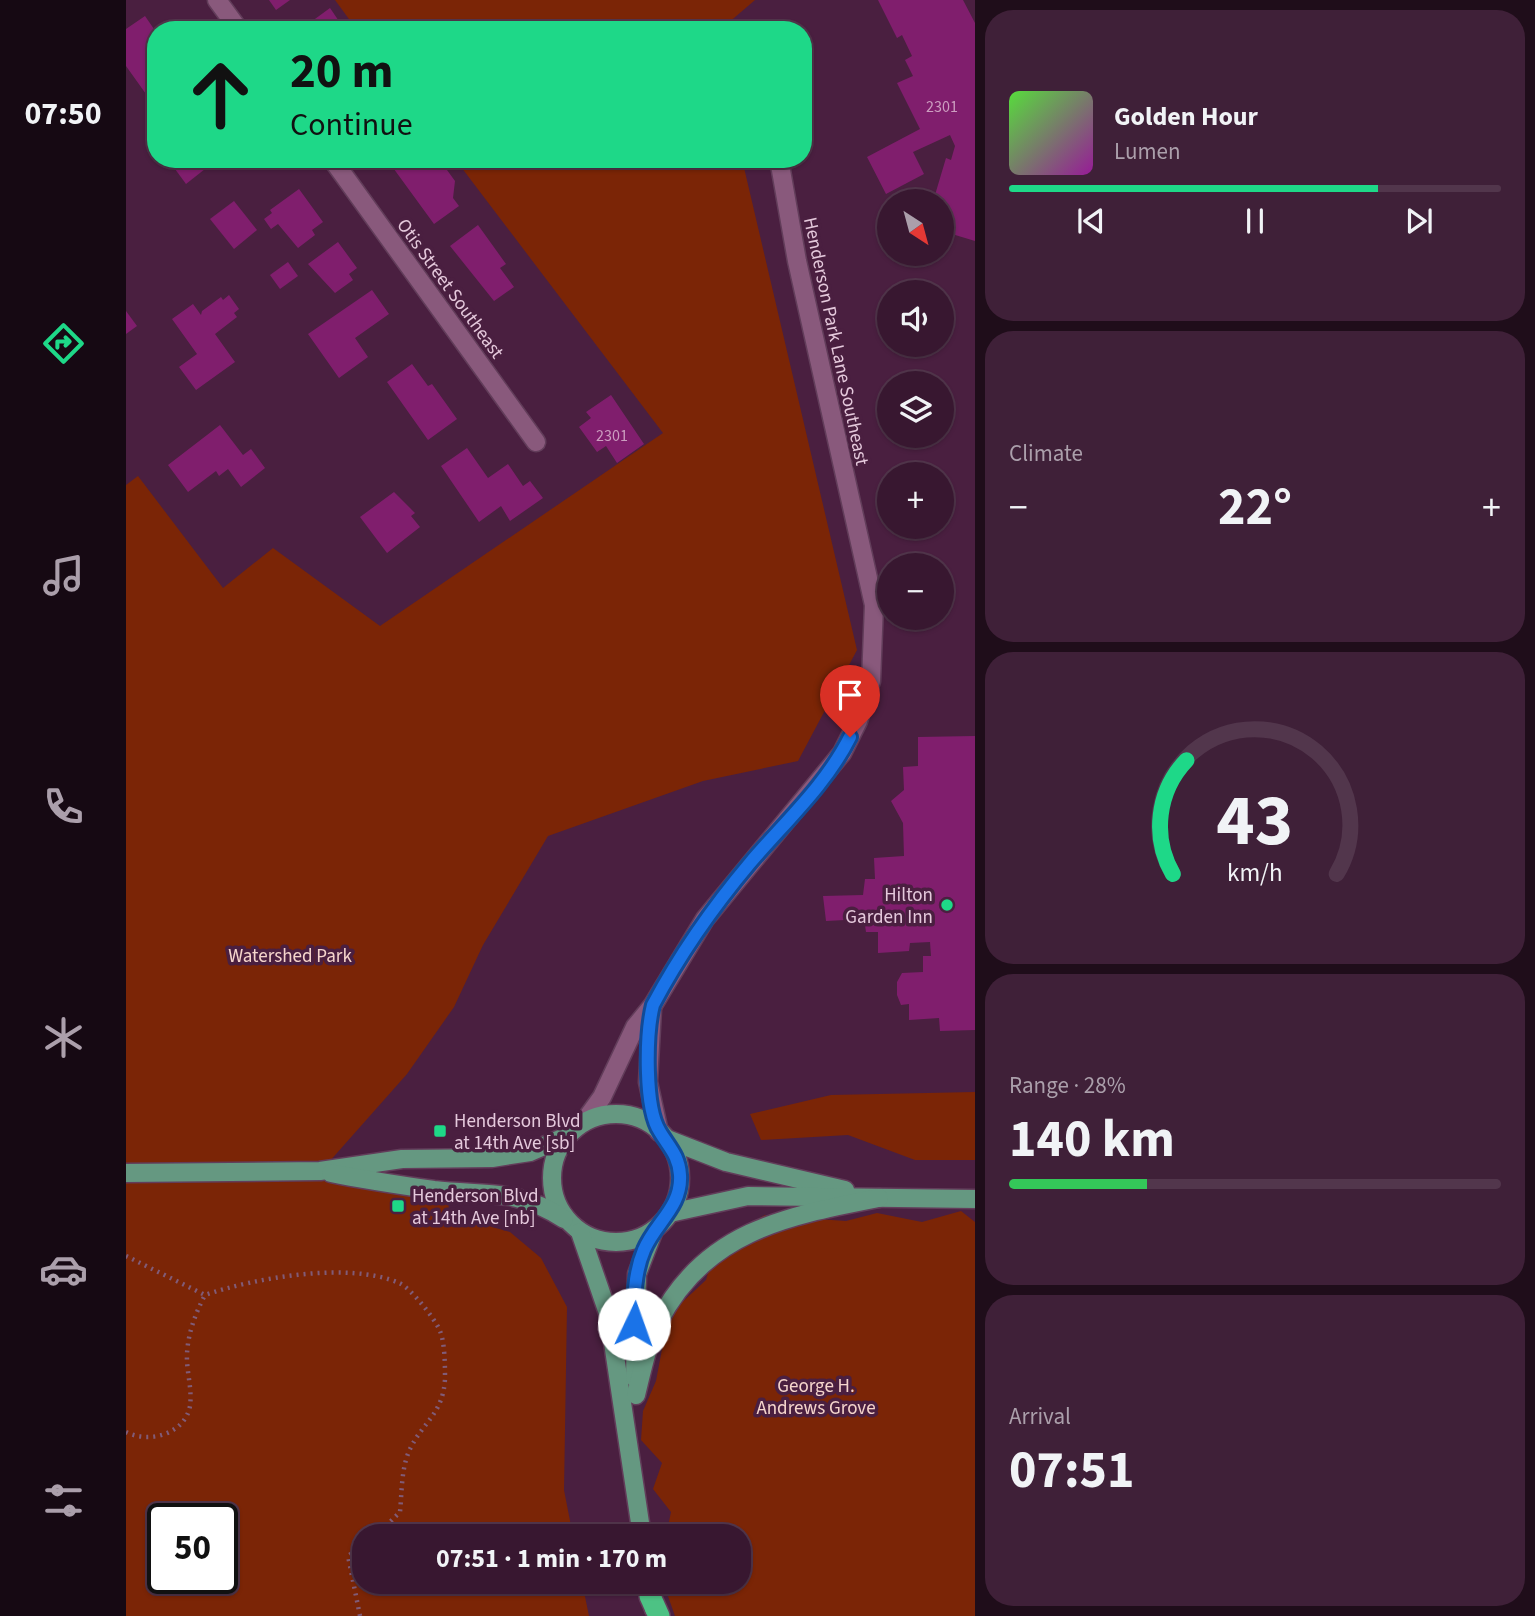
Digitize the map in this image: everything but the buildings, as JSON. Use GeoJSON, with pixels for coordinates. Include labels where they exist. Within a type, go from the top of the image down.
{"type":"FeatureCollection","features":[{"type":"Feature","properties":{"kind":"main road"},"geometry":{"type":"LineString","coordinates":[[126,1173],[320,1171],[402,1159],[505,1156],[530,1152],[567,1136],[584,1122],[601,1115],[620,1114],[637,1118],[663,1135],[715,1159],[878,1198]]}},
{"type":"Feature","properties":{"kind":"main road"},"geometry":{"type":"LineString","coordinates":[[320,1171],[433,1189],[506,1193],[544,1206],[573,1227],[598,1240],[617,1243],[636,1239],[654,1230],[670,1213],[678,1195],[680,1175],[676,1156],[663,1135]]}},
{"type":"Feature","properties":{"kind":"main road"},"geometry":{"type":"LineString","coordinates":[[567,1136],[557,1151],[551,1187],[557,1206],[573,1227],[609,1316],[640,1524]]}},
{"type":"Feature","properties":{"kind":"main road"},"geometry":{"type":"LineString","coordinates":[[670,1213],[748,1196],[975,1199]]}},
{"type":"Feature","properties":{"kind":"main road"},"geometry":{"type":"LineString","coordinates":[[636,1395],[657,1325],[690,1277],[713,1255],[741,1236],[771,1222],[878,1198]]}},
{"type":"Feature","properties":{"kind":"main road"},"geometry":{"type":"LineString","coordinates":[[631,1462],[636,1395],[633,1342],[636,1274],[654,1230]]}},
{"type":"Feature","properties":{"kind":"street"},"geometry":{"type":"LineString","coordinates":[[217,0],[232,21]]}},
{"type":"Feature","properties":{"kind":"street","name":"Otis Street Southeast"},"geometry":{"type":"LineString","coordinates":[[338,168],[536,442]]}},
{"type":"Feature","properties":{"kind":"street","name":"Henderson Park Lane Southeast"},"geometry":{"type":"LineString","coordinates":[[584,1122],[602,1097],[635,1027],[653,1005],[705,919],[842,753],[858,722],[871,681],[874,605],[797,261],[781,168]]}},
{"type":"Feature","properties":{"kind":"street","name":"Henderson Park Lane Southeast"},"geometry":{"type":"LineString","coordinates":[[653,1005],[649,1021],[648,1082],[663,1135]]}},
{"type":"Feature","properties":{"kind":"path"},"geometry":{"type":"LineString","coordinates":[[126,1256],[205,1295]]}},
{"type":"Feature","properties":{"kind":"path"},"geometry":{"type":"LineString","coordinates":[[126,1432],[137,1437],[167,1435],[185,1421],[191,1405],[187,1359],[193,1317],[205,1295],[235,1284],[316,1272],[359,1275],[400,1283],[417,1298],[440,1331],[445,1379],[440,1408],[410,1448],[403,1472],[400,1512],[388,1524]]}},
{"type":"Feature","properties":{"kind":"path"},"geometry":{"type":"LineString","coordinates":[[352,1553],[348,1556],[352,1576]]}},
{"type":"Feature","properties":{"kind":"path"},"geometry":{"type":"LineString","coordinates":[[356,1594],[360,1616]]}},
{"type":"Feature","properties":{"kind":"green space"},"geometry":{"type":"Polygon","coordinates":[[[335,0],[755,0],[730,21],[350,21],[335,0]]]}},
{"type":"Feature","properties":{"kind":"green space","name":"Watershed Park"},"geometry":{"type":"Polygon","coordinates":[[[462,168],[744,168],[857,650],[798,761],[703,781],[548,836],[483,945],[454,1007],[407,1074],[321,1171],[448,1191],[449,1215],[510,1232],[541,1258],[567,1307],[564,1490],[571,1524],[352,1524],[352,1594],[584,1594],[589,1616],[126,1616],[126,485],[138,476],[223,588],[273,548],[380,626],[663,433],[462,168]]]}},
{"type":"Feature","properties":{"kind":"green space"},"geometry":{"type":"Polygon","coordinates":[[[975,1092],[975,1160],[915,1160],[848,1135],[761,1140],[750,1114],[831,1095],[975,1092]]]}},
{"type":"Feature","properties":{"kind":"green space","name":"George H. Andrews Grove"},"geometry":{"type":"Polygon","coordinates":[[[961,1211],[975,1222],[975,1616],[675,1616],[667,1594],[751,1594],[751,1524],[668,1524],[671,1512],[653,1489],[662,1463],[641,1440],[643,1411],[656,1381],[667,1323],[677,1307],[706,1280],[710,1266],[731,1251],[744,1227],[765,1215],[780,1226],[817,1219],[846,1221],[877,1213],[922,1222],[961,1211]]]}},
{"type":"Feature","properties":{"kind":"place","name":"Hilton Garden Inn"},"geometry":{"type":"Point","coordinates":[947,905]}},
{"type":"Feature","properties":{"kind":"place","name":"Henderson Blvd at 14th Ave [sb]"},"geometry":{"type":"Point","coordinates":[440,1131]}},
{"type":"Feature","properties":{"kind":"place","name":"Henderson Blvd at 14th Ave [nb]"},"geometry":{"type":"Point","coordinates":[398,1206]}},
{"type":"Feature","properties":{"kind":"route"},"geometry":{"type":"LineString","coordinates":[[634,1324],[636,1274],[643,1251],[654,1230],[670,1213],[678,1195],[680,1175],[676,1156],[667,1139],[659,1132],[650,1095],[649,1021],[653,1005],[705,919],[806,799],[842,753],[850,737]]}}]}
